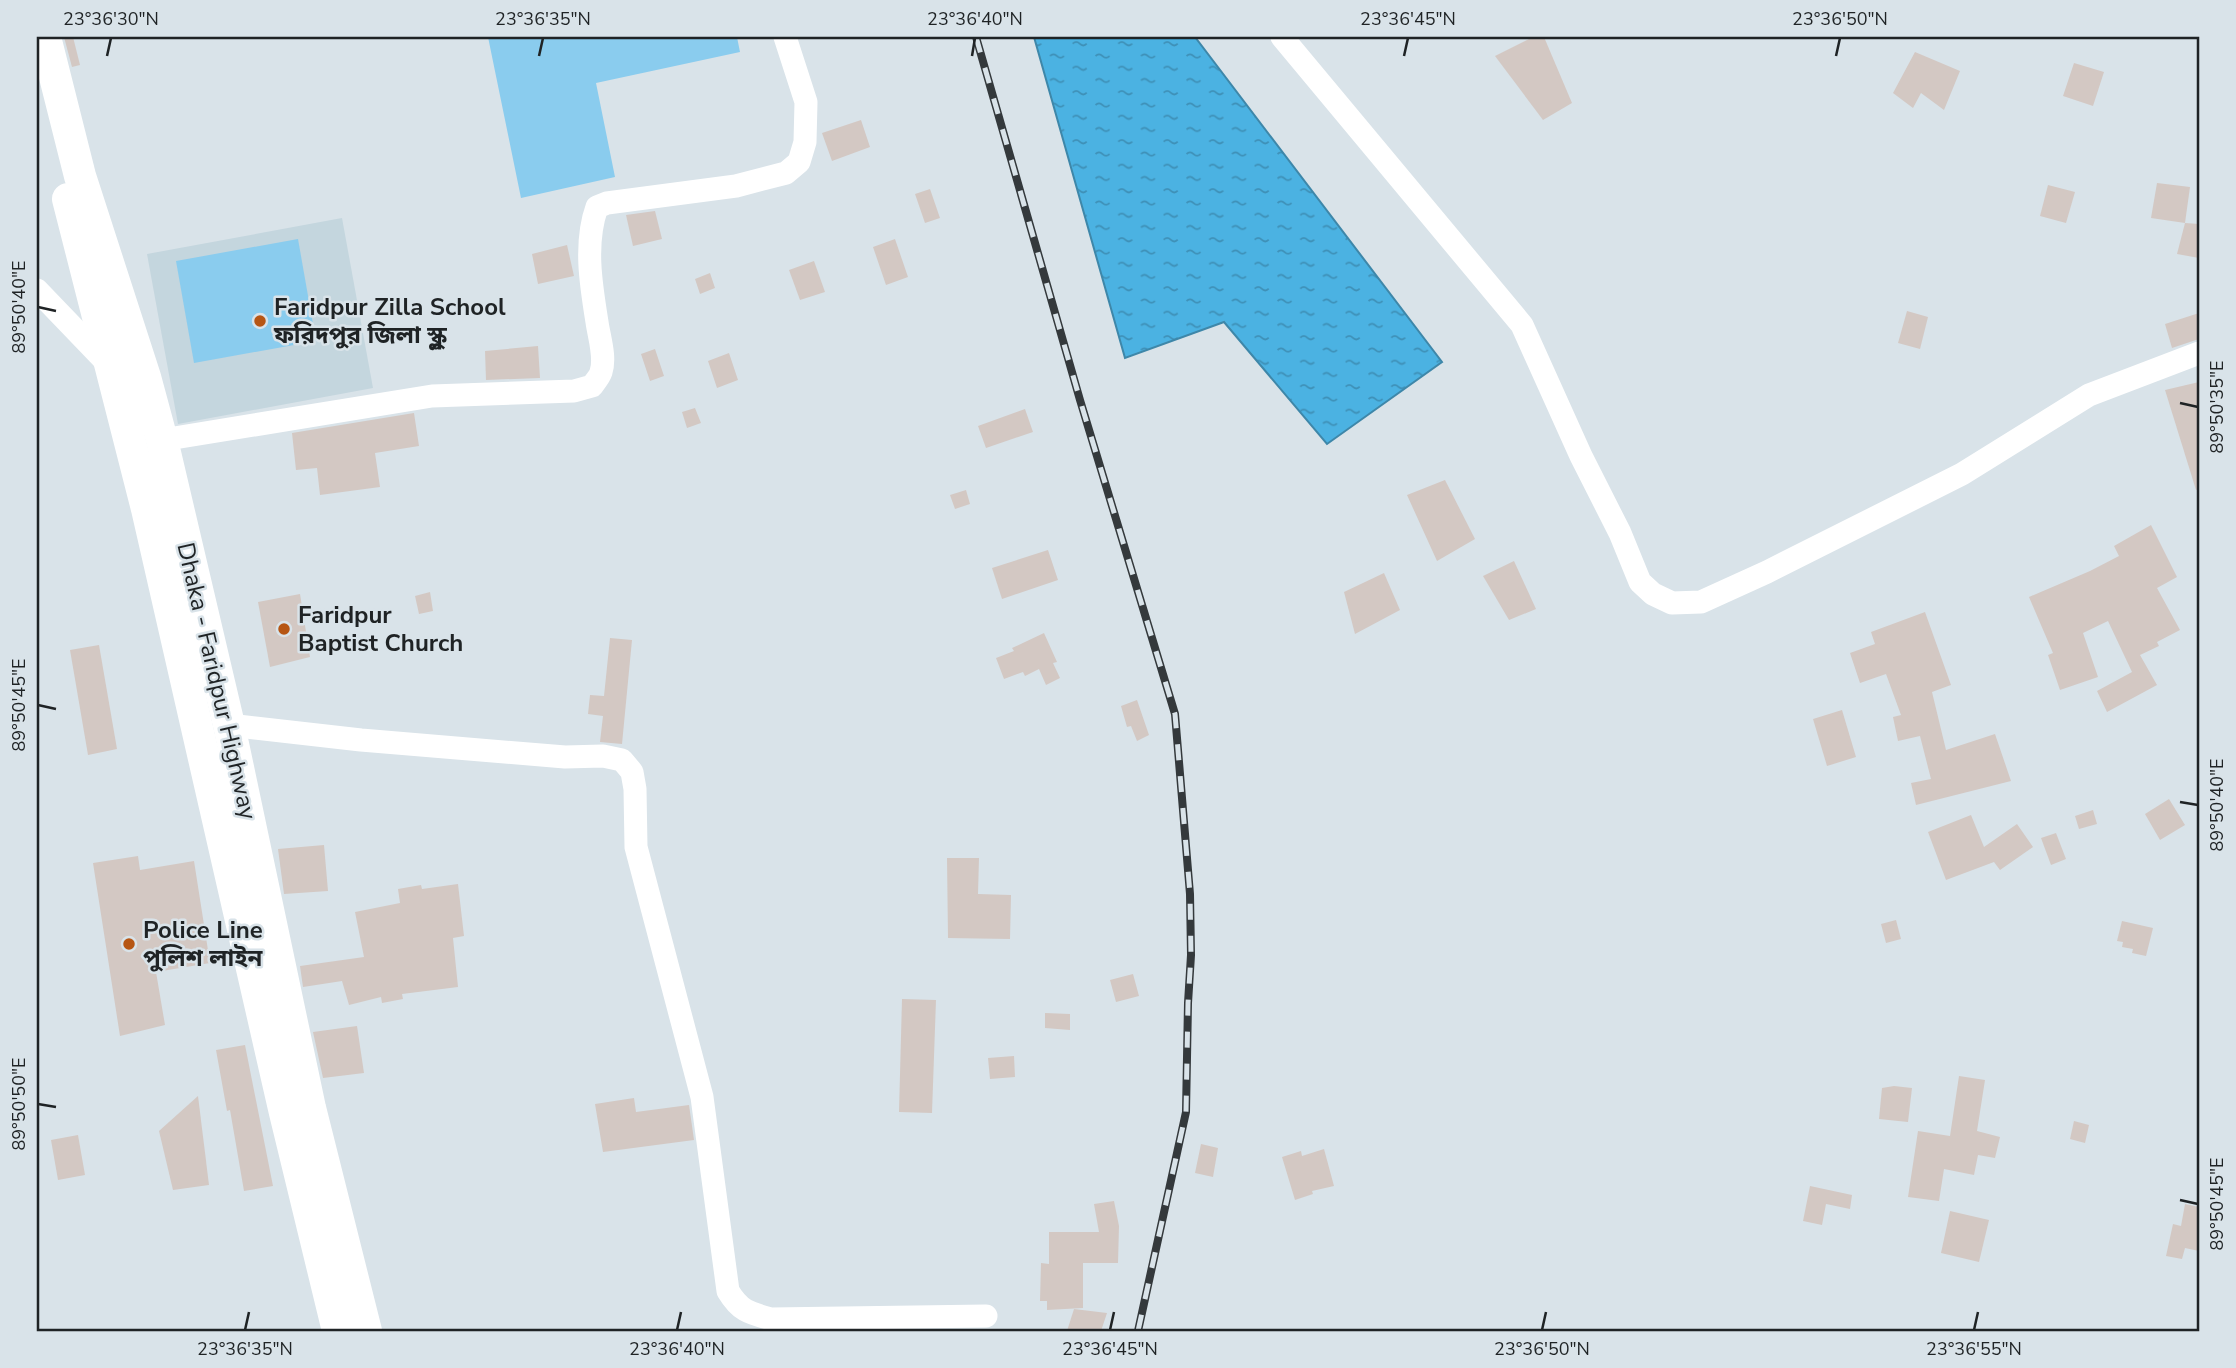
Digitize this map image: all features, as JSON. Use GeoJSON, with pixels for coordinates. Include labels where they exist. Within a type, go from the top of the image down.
{"type":"FeatureCollection","features":[{"type":"Feature","properties":{"kind":"highway","name":"Dhaka - Faridpur Highway"},"geometry":{"type":"LineString","coordinates":[[45,37],[80,176],[145,377],[162,440],[229,725],[310,1108],[366,1331]]}},
{"type":"Feature","properties":{"kind":"highway","name":"Dhaka - Faridpur Highway"},"geometry":{"type":"LineString","coordinates":[[37,72],[150,522],[285,1113],[338,1331]]}},
{"type":"Feature","properties":{"kind":"street"},"geometry":{"type":"LineString","coordinates":[[162,440],[432,396],[574,391],[592,386],[601,372],[602,350],[589,245],[597,207],[607,202],[736,186],[786,173],[799,162],[805,142],[806,102],[785,37]]}},
{"type":"Feature","properties":{"kind":"street"},"geometry":{"type":"LineString","coordinates":[[1282,37],[1522,325],[1581,456],[1620,533],[1640,582],[1653,594],[1672,603],[1701,602],[1767,572],[1962,474],[2089,396],[2199,353]]}},
{"type":"Feature","properties":{"kind":"street"},"geometry":{"type":"LineString","coordinates":[[37,289],[110,366]]}},
{"type":"Feature","properties":{"kind":"street"},"geometry":{"type":"LineString","coordinates":[[229,725],[361,740],[565,757],[603,756],[622,760],[632,772],[636,847],[702,1097],[728,1291],[736,1304],[749,1313],[771,1319],[986,1316]]}},
{"type":"Feature","properties":{"kind":"shaded area"},"geometry":{"type":"Polygon","coordinates":[[[488,37],[737,37],[740,52],[596,83],[615,177],[521,198],[488,37]]]}},
{"type":"Feature","properties":{"kind":"shaded area","name":"Faridpur Zilla School ফরিদপুর জিলা স্কুল"},"geometry":{"type":"Polygon","coordinates":[[[342,218],[373,388],[178,424],[147,254],[342,218]]]}},
{"type":"Feature","properties":{"kind":"shaded area"},"geometry":{"type":"Polygon","coordinates":[[[298,239],[316,341],[194,363],[176,261],[298,239]]]}},
{"type":"Feature","properties":{"kind":"water"},"geometry":{"type":"Polygon","coordinates":[[[1034,37],[1195,37],[1442,362],[1327,444],[1224,322],[1125,358],[1034,37]]]}},
{"type":"Feature","properties":{"kind":"building"},"geometry":{"type":"Polygon","coordinates":[[[64,37],[73,37],[80,65],[72,67],[64,37]]]}},
{"type":"Feature","properties":{"kind":"building"},"geometry":{"type":"Polygon","coordinates":[[[1533,37],[1544,37],[1572,103],[1543,120],[1495,56],[1533,37]]]}},
{"type":"Feature","properties":{"kind":"building"},"geometry":{"type":"Polygon","coordinates":[[[1915,52],[1960,71],[1944,110],[1921,93],[1913,108],[1893,93],[1915,52]]]}},
{"type":"Feature","properties":{"kind":"building"},"geometry":{"type":"Polygon","coordinates":[[[2074,63],[2104,72],[2093,106],[2063,96],[2074,63]]]}},
{"type":"Feature","properties":{"kind":"building"},"geometry":{"type":"Polygon","coordinates":[[[861,120],[870,147],[832,161],[822,133],[861,120]]]}},
{"type":"Feature","properties":{"kind":"building"},"geometry":{"type":"Polygon","coordinates":[[[2157,183],[2190,187],[2185,223],[2151,218],[2157,183]]]}},
{"type":"Feature","properties":{"kind":"building"},"geometry":{"type":"Polygon","coordinates":[[[2048,185],[2075,192],[2066,223],[2040,216],[2048,185]]]}},
{"type":"Feature","properties":{"kind":"building"},"geometry":{"type":"Polygon","coordinates":[[[930,189],[940,218],[925,223],[915,194],[930,189]]]}},
{"type":"Feature","properties":{"kind":"building"},"geometry":{"type":"Polygon","coordinates":[[[655,211],[662,239],[633,246],[626,215],[655,211]]]}},
{"type":"Feature","properties":{"kind":"building"},"geometry":{"type":"Polygon","coordinates":[[[2185,223],[2199,224],[2199,258],[2177,254],[2185,223]]]}},
{"type":"Feature","properties":{"kind":"building"},"geometry":{"type":"Polygon","coordinates":[[[895,239],[908,277],[886,285],[873,247],[895,239]]]}},
{"type":"Feature","properties":{"kind":"building"},"geometry":{"type":"Polygon","coordinates":[[[567,245],[574,276],[538,284],[532,254],[567,245]]]}},
{"type":"Feature","properties":{"kind":"building"},"geometry":{"type":"Polygon","coordinates":[[[814,261],[825,292],[800,300],[789,270],[814,261]]]}},
{"type":"Feature","properties":{"kind":"building"},"geometry":{"type":"Polygon","coordinates":[[[710,273],[715,288],[700,294],[695,279],[710,273]]]}},
{"type":"Feature","properties":{"kind":"building"},"geometry":{"type":"Polygon","coordinates":[[[1907,311],[1928,317],[1920,349],[1898,343],[1907,311]]]}},
{"type":"Feature","properties":{"kind":"building"},"geometry":{"type":"Polygon","coordinates":[[[2199,313],[2199,339],[2172,348],[2165,324],[2199,313]]]}},
{"type":"Feature","properties":{"kind":"building"},"geometry":{"type":"Polygon","coordinates":[[[538,346],[540,378],[486,380],[485,351],[538,346]]]}},
{"type":"Feature","properties":{"kind":"building"},"geometry":{"type":"Polygon","coordinates":[[[655,349],[664,376],[650,381],[641,354],[655,349]]]}},
{"type":"Feature","properties":{"kind":"building"},"geometry":{"type":"Polygon","coordinates":[[[729,353],[738,380],[717,388],[708,361],[729,353]]]}},
{"type":"Feature","properties":{"kind":"building"},"geometry":{"type":"Polygon","coordinates":[[[2199,382],[2199,489],[2196,490],[2165,390],[2199,382]]]}},
{"type":"Feature","properties":{"kind":"building"},"geometry":{"type":"Polygon","coordinates":[[[695,408],[701,423],[687,428],[682,412],[695,408]]]}},
{"type":"Feature","properties":{"kind":"building"},"geometry":{"type":"Polygon","coordinates":[[[1025,409],[1033,432],[986,448],[978,426],[1025,409]]]}},
{"type":"Feature","properties":{"kind":"building"},"geometry":{"type":"Polygon","coordinates":[[[414,413],[419,446],[375,453],[380,487],[320,495],[317,468],[296,470],[292,433],[414,413]]]}},
{"type":"Feature","properties":{"kind":"building"},"geometry":{"type":"Polygon","coordinates":[[[1445,480],[1475,539],[1437,561],[1407,495],[1445,480]]]}},
{"type":"Feature","properties":{"kind":"building"},"geometry":{"type":"Polygon","coordinates":[[[966,490],[970,504],[955,509],[950,495],[966,490]]]}},
{"type":"Feature","properties":{"kind":"building"},"geometry":{"type":"Polygon","coordinates":[[[2151,525],[2177,577],[2157,588],[2180,630],[2157,642],[2159,646],[2140,655],[2157,685],[2107,712],[2097,691],[2132,672],[2108,621],[2083,633],[2098,677],[2060,690],[2048,655],[2053,653],[2029,597],[2119,556],[2114,546],[2151,525]]]}},
{"type":"Feature","properties":{"kind":"building"},"geometry":{"type":"Polygon","coordinates":[[[1048,550],[1058,580],[1002,599],[992,568],[1048,550]]]}},
{"type":"Feature","properties":{"kind":"building"},"geometry":{"type":"Polygon","coordinates":[[[1514,561],[1536,609],[1509,620],[1483,576],[1514,561]]]}},
{"type":"Feature","properties":{"kind":"building"},"geometry":{"type":"Polygon","coordinates":[[[1384,573],[1400,610],[1355,634],[1344,592],[1384,573]]]}},
{"type":"Feature","properties":{"kind":"building"},"geometry":{"type":"Polygon","coordinates":[[[430,592],[433,611],[419,614],[415,596],[430,592]]]}},
{"type":"Feature","properties":{"kind":"building","name":"Faridpur Baptist Church"},"geometry":{"type":"Polygon","coordinates":[[[300,594],[310,657],[270,667],[258,602],[300,594]]]}},
{"type":"Feature","properties":{"kind":"building"},"geometry":{"type":"Polygon","coordinates":[[[1925,612],[1951,685],[1932,692],[1946,750],[1995,734],[2011,781],[1916,805],[1911,783],[1931,779],[1920,736],[1898,741],[1893,717],[1901,715],[1886,674],[1860,683],[1850,653],[1875,644],[1871,632],[1925,612]]]}},
{"type":"Feature","properties":{"kind":"building"},"geometry":{"type":"Polygon","coordinates":[[[1044,633],[1057,662],[1053,663],[1060,678],[1046,685],[1039,669],[1025,676],[1023,672],[1004,679],[996,658],[1014,651],[1012,648],[1044,633]]]}},
{"type":"Feature","properties":{"kind":"building"},"geometry":{"type":"Polygon","coordinates":[[[610,638],[632,640],[622,744],[600,742],[603,716],[588,714],[590,695],[604,696],[610,638]]]}},
{"type":"Feature","properties":{"kind":"building"},"geometry":{"type":"Polygon","coordinates":[[[99,645],[117,749],[88,755],[70,650],[99,645]]]}},
{"type":"Feature","properties":{"kind":"building"},"geometry":{"type":"Polygon","coordinates":[[[1137,700],[1149,735],[1137,741],[1131,726],[1127,727],[1121,706],[1137,700]]]}},
{"type":"Feature","properties":{"kind":"building"},"geometry":{"type":"Polygon","coordinates":[[[1842,710],[1856,757],[1827,766],[1813,719],[1842,710]]]}},
{"type":"Feature","properties":{"kind":"building"},"geometry":{"type":"Polygon","coordinates":[[[2169,799],[2185,825],[2160,840],[2145,814],[2169,799]]]}},
{"type":"Feature","properties":{"kind":"building"},"geometry":{"type":"Polygon","coordinates":[[[2093,810],[2097,824],[2079,829],[2075,816],[2093,810]]]}},
{"type":"Feature","properties":{"kind":"building"},"geometry":{"type":"Polygon","coordinates":[[[1971,815],[1984,847],[2017,824],[2033,847],[2000,870],[1994,862],[1946,880],[1928,832],[1971,815]]]}},
{"type":"Feature","properties":{"kind":"building"},"geometry":{"type":"Polygon","coordinates":[[[2056,833],[2066,859],[2051,865],[2041,838],[2056,833]]]}},
{"type":"Feature","properties":{"kind":"building"},"geometry":{"type":"Polygon","coordinates":[[[324,845],[328,891],[284,894],[278,849],[324,845]]]}},
{"type":"Feature","properties":{"kind":"building"},"geometry":{"type":"Polygon","coordinates":[[[138,856],[140,870],[194,861],[210,963],[156,972],[165,1025],[120,1036],[93,863],[138,856]]]}},
{"type":"Feature","properties":{"kind":"building"},"geometry":{"type":"Polygon","coordinates":[[[947,858],[979,858],[978,894],[1011,895],[1010,939],[948,938],[947,858]]]}},
{"type":"Feature","properties":{"kind":"building"},"geometry":{"type":"Polygon","coordinates":[[[458,884],[464,936],[453,938],[458,987],[402,994],[403,999],[382,1003],[381,997],[349,1005],[342,981],[303,987],[300,966],[364,957],[355,912],[400,903],[398,889],[458,884]]]}},
{"type":"Feature","properties":{"kind":"building"},"geometry":{"type":"Polygon","coordinates":[[[1896,920],[1901,939],[1886,943],[1881,924],[1896,920]]]}},
{"type":"Feature","properties":{"kind":"building"},"geometry":{"type":"Polygon","coordinates":[[[2122,921],[2153,928],[2146,956],[2132,953],[2133,949],[2122,947],[2123,942],[2117,941],[2122,921]]]}},
{"type":"Feature","properties":{"kind":"building"},"geometry":{"type":"Polygon","coordinates":[[[1133,974],[1139,996],[1116,1002],[1110,980],[1133,974]]]}},
{"type":"Feature","properties":{"kind":"building"},"geometry":{"type":"Polygon","coordinates":[[[902,999],[936,1000],[932,1113],[899,1112],[902,999]]]}},
{"type":"Feature","properties":{"kind":"building"},"geometry":{"type":"Polygon","coordinates":[[[1045,1013],[1070,1014],[1070,1030],[1045,1028],[1045,1013]]]}},
{"type":"Feature","properties":{"kind":"building"},"geometry":{"type":"Polygon","coordinates":[[[357,1026],[364,1073],[323,1078],[313,1032],[357,1026]]]}},
{"type":"Feature","properties":{"kind":"building"},"geometry":{"type":"Polygon","coordinates":[[[245,1045],[273,1186],[244,1191],[216,1050],[245,1045]]]}},
{"type":"Feature","properties":{"kind":"building"},"geometry":{"type":"Polygon","coordinates":[[[1014,1056],[1015,1077],[990,1079],[988,1058],[1014,1056]]]}},
{"type":"Feature","properties":{"kind":"building"},"geometry":{"type":"Polygon","coordinates":[[[1959,1076],[1985,1080],[1977,1131],[2000,1137],[1995,1158],[1978,1155],[1974,1175],[1944,1169],[1939,1201],[1908,1197],[1918,1131],[1950,1136],[1959,1076]]]}},
{"type":"Feature","properties":{"kind":"building"},"geometry":{"type":"Polygon","coordinates":[[[1882,1088],[1912,1088],[1908,1122],[1879,1119],[1882,1088]]]}},
{"type":"Feature","properties":{"kind":"building"},"geometry":{"type":"Polygon","coordinates":[[[198,1096],[209,1185],[173,1190],[159,1131],[198,1096]]]}},
{"type":"Feature","properties":{"kind":"building"},"geometry":{"type":"Polygon","coordinates":[[[634,1098],[636,1112],[689,1105],[694,1140],[603,1152],[595,1104],[634,1098]]]}},
{"type":"Feature","properties":{"kind":"building"},"geometry":{"type":"Polygon","coordinates":[[[2074,1121],[2089,1125],[2085,1143],[2070,1139],[2074,1121]]]}},
{"type":"Feature","properties":{"kind":"building"},"geometry":{"type":"Polygon","coordinates":[[[78,1135],[85,1175],[58,1180],[51,1140],[78,1135]]]}},
{"type":"Feature","properties":{"kind":"building"},"geometry":{"type":"Polygon","coordinates":[[[1201,1144],[1218,1148],[1213,1177],[1195,1173],[1201,1144]]]}},
{"type":"Feature","properties":{"kind":"building"},"geometry":{"type":"Polygon","coordinates":[[[1324,1149],[1334,1186],[1312,1191],[1313,1194],[1295,1200],[1282,1157],[1301,1151],[1302,1156],[1324,1149]]]}},
{"type":"Feature","properties":{"kind":"building"},"geometry":{"type":"Polygon","coordinates":[[[1810,1186],[1852,1195],[1850,1209],[1826,1204],[1822,1225],[1803,1221],[1810,1186]]]}},
{"type":"Feature","properties":{"kind":"building"},"geometry":{"type":"Polygon","coordinates":[[[1114,1201],[1119,1226],[1118,1263],[1083,1263],[1083,1308],[1047,1310],[1047,1301],[1040,1301],[1041,1263],[1049,1264],[1049,1232],[1099,1232],[1094,1204],[1114,1201]]]}},
{"type":"Feature","properties":{"kind":"building"},"geometry":{"type":"Polygon","coordinates":[[[2185,1204],[2199,1207],[2199,1251],[2185,1248],[2182,1259],[2166,1256],[2173,1224],[2181,1226],[2185,1204]]]}},
{"type":"Feature","properties":{"kind":"building"},"geometry":{"type":"Polygon","coordinates":[[[1950,1211],[1989,1220],[1979,1262],[1941,1253],[1950,1211]]]}},
{"type":"Feature","properties":{"kind":"building"},"geometry":{"type":"Polygon","coordinates":[[[1074,1309],[1107,1313],[1101,1331],[1067,1331],[1074,1309]]]}},
{"type":"Feature","properties":{"kind":"railway"},"geometry":{"type":"LineString","coordinates":[[976,37],[1080,400],[1175,714],[1190,894],[1191,955],[1186,1112],[1138,1331]]}},
{"type":"Feature","properties":{"kind":"place","name":"Faridpur Zilla School ফরিদপুর জিলা স্কুল"},"geometry":{"type":"Point","coordinates":[260,321]}},
{"type":"Feature","properties":{"kind":"place","name":"Faridpur Baptist Church"},"geometry":{"type":"Point","coordinates":[284,629]}},
{"type":"Feature","properties":{"kind":"place","name":"Police Line পুলিশ লাইন"},"geometry":{"type":"Point","coordinates":[129,944]}}]}
